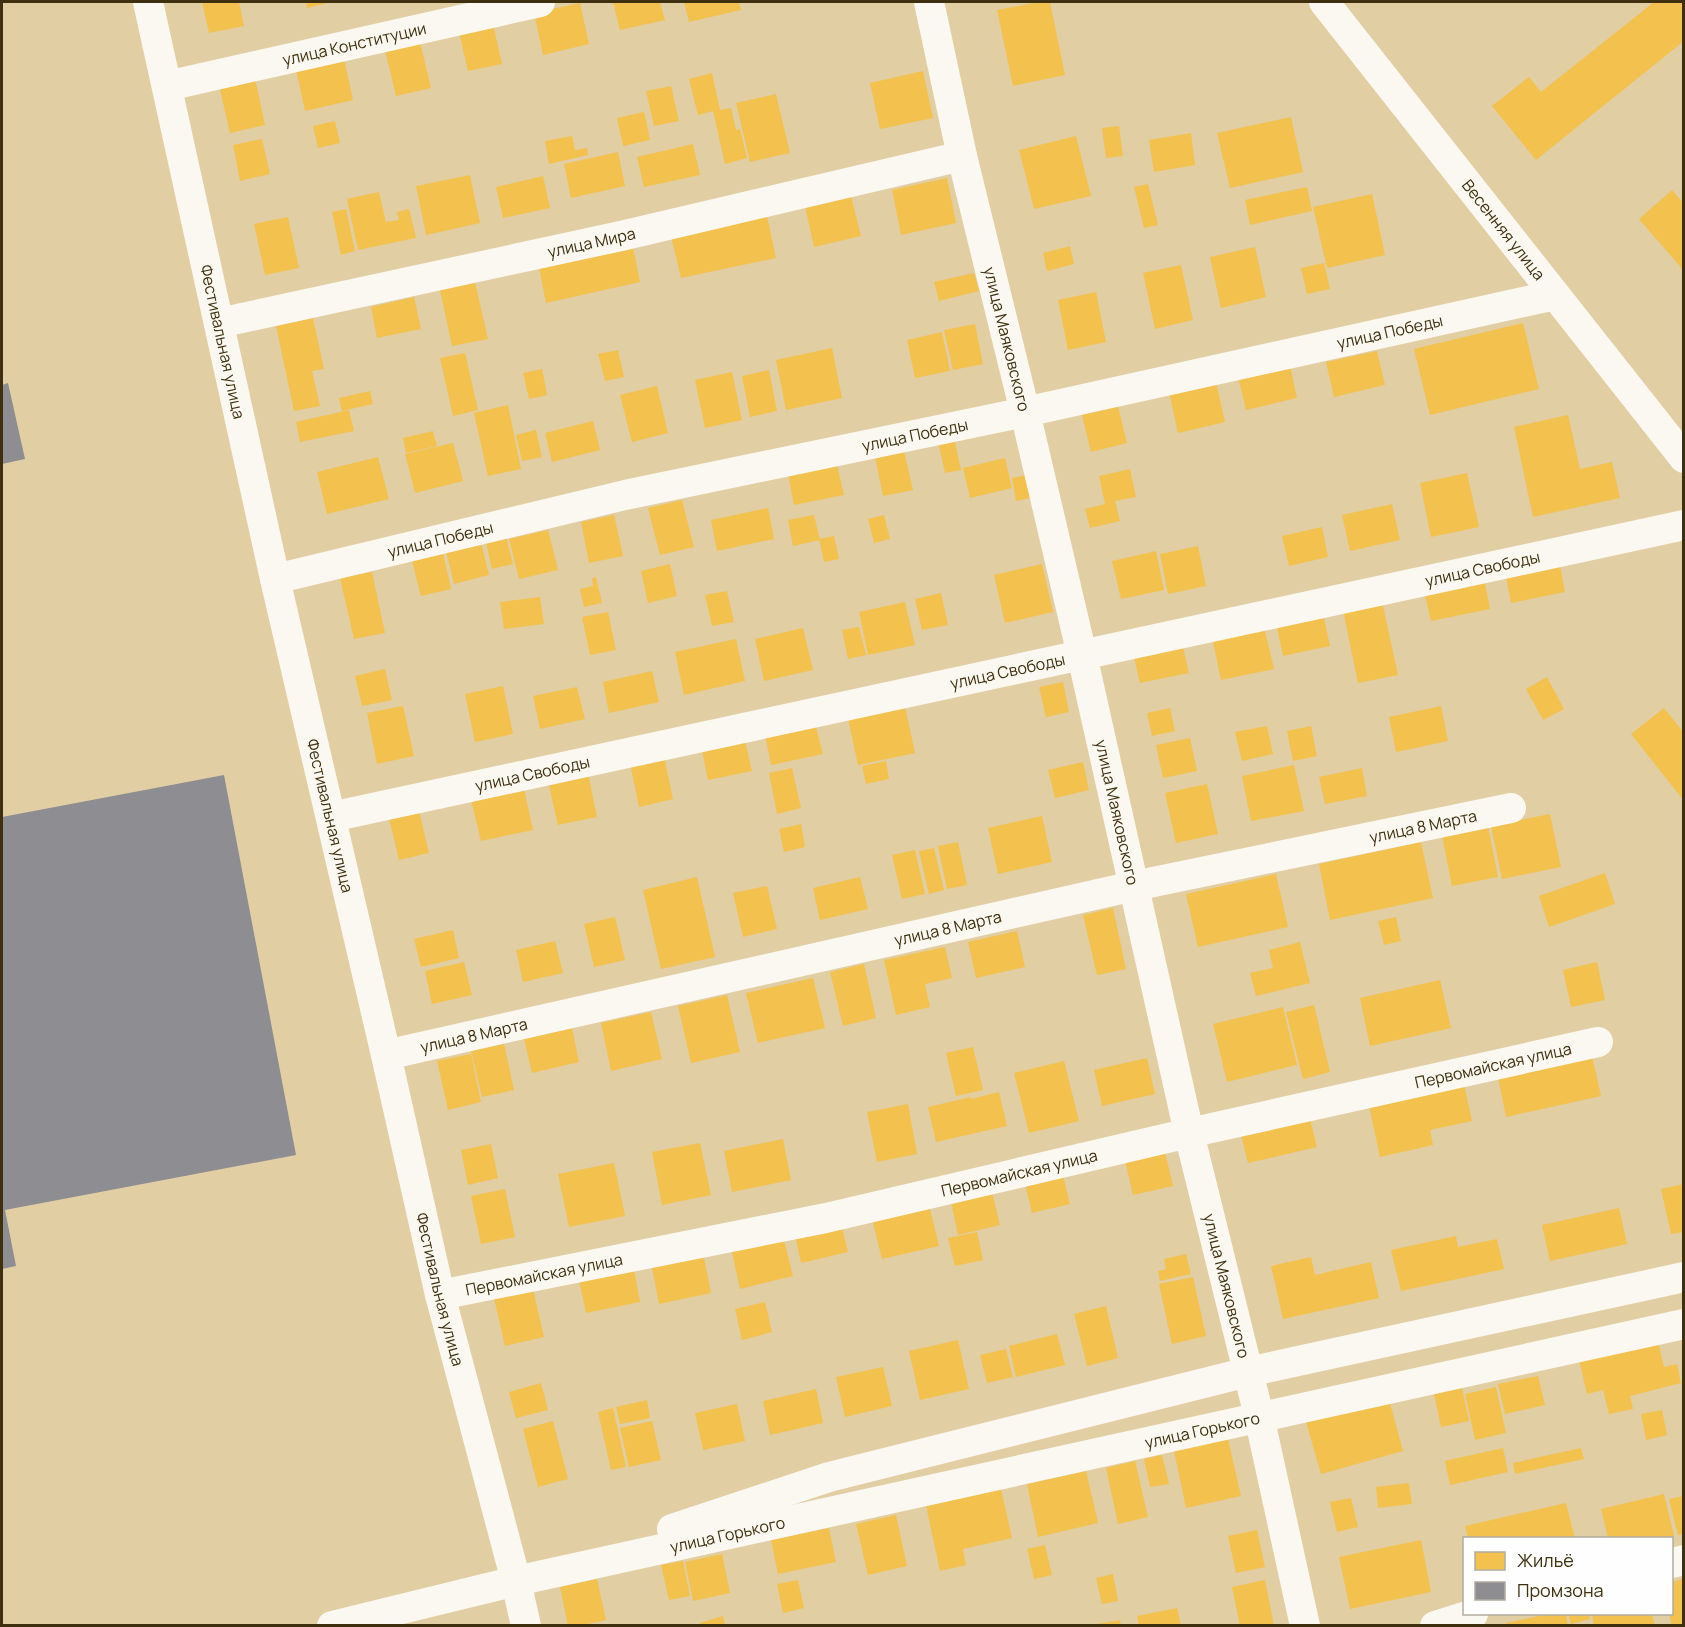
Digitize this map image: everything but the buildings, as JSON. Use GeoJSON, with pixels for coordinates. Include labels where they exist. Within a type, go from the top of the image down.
{"type":"FeatureCollection","features":[{"type":"Feature","properties":{"kind":"street","name":"Фестивальная улица"},"geometry":{"type":"LineString","coordinates":[[148,2],[275,579],[440,1295],[516,1581],[525,1626]]}},
{"type":"Feature","properties":{"kind":"street","name":"улица Конституции"},"geometry":{"type":"LineString","coordinates":[[167,86],[540,2]]}},
{"type":"Feature","properties":{"kind":"street","name":"улица Маяковского"},"geometry":{"type":"LineString","coordinates":[[929,2],[962,156],[1082,655],[1189,1133],[1259,1416],[1305,1626]]}},
{"type":"Feature","properties":{"kind":"street","name":"Весенняя улица"},"geometry":{"type":"LineString","coordinates":[[1329,4],[1683,458]]}},
{"type":"Feature","properties":{"kind":"street","name":"улица Мира"},"geometry":{"type":"LineString","coordinates":[[219,323],[621,236],[962,156]]}},
{"type":"Feature","properties":{"kind":"street","name":"улица Победы"},"geometry":{"type":"LineString","coordinates":[[275,579],[625,495],[1025,412],[1555,295]]}},
{"type":"Feature","properties":{"kind":"street","name":"улица Свободы"},"geometry":{"type":"LineString","coordinates":[[331,817],[1683,525]]}},
{"type":"Feature","properties":{"kind":"street","name":"улица 8 Марта"},"geometry":{"type":"LineString","coordinates":[[386,1055],[1134,886],[1511,808]]}},
{"type":"Feature","properties":{"kind":"street","name":"Первомайская улица"},"geometry":{"type":"LineString","coordinates":[[440,1295],[826,1218],[1189,1133],[1598,1042]]}},
{"type":"Feature","properties":{"kind":"street","name":"улица Горького"},"geometry":{"type":"LineString","coordinates":[[516,1581],[829,1477],[1248,1372],[1683,1276]]}},
{"type":"Feature","properties":{"kind":"street","name":"улица Горького"},"geometry":{"type":"LineString","coordinates":[[516,1581],[1683,1324]]}},
{"type":"Feature","properties":{"kind":"street"},"geometry":{"type":"LineString","coordinates":[[332,1626],[516,1581]]}},
{"type":"Feature","properties":{"kind":"street"},"geometry":{"type":"LineString","coordinates":[[1435,1626],[1470,1615]]}}]}
